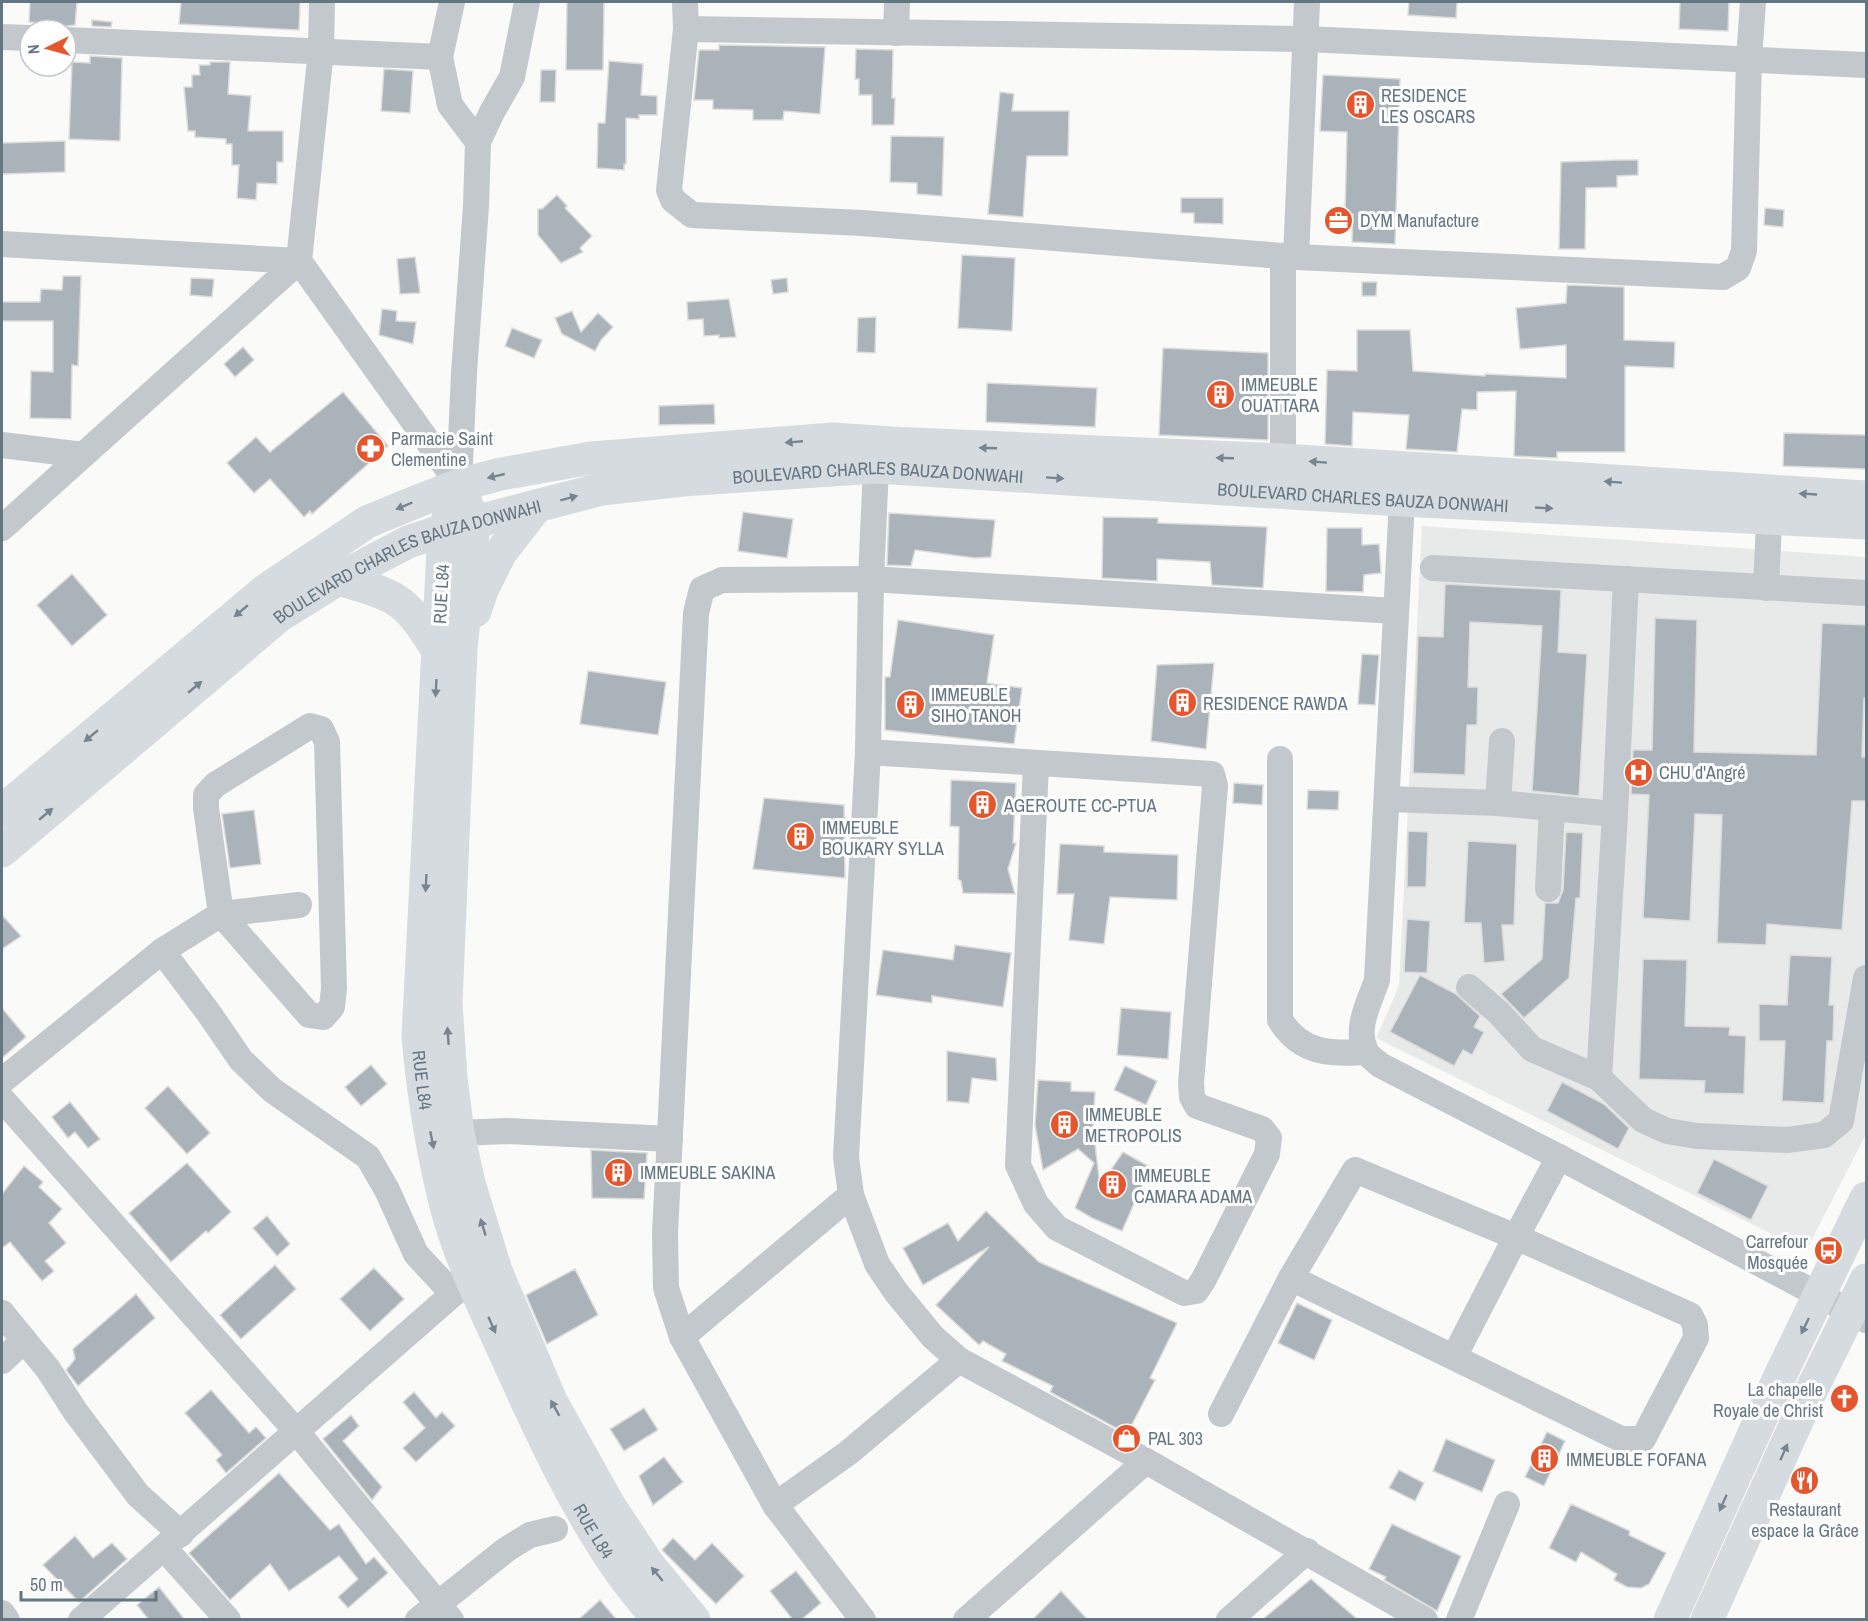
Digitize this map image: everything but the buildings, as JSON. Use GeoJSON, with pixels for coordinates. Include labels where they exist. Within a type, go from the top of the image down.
{"type":"FeatureCollection","features":[{"type":"Feature","properties":{"kind":"main road","name":"BOULEVARD CHARLES BAUZA DONWAHI"},"geometry":{"type":"LineString","coordinates":[[2,811],[266,590],[367,522],[459,485],[501,474],[591,458],[833,439],[1283,460],[1403,484]]}},
{"type":"Feature","properties":{"kind":"main road","name":"BOULEVARD CHARLES BAUZA DONWAHI"},"geometry":{"type":"LineString","coordinates":[[2,851],[279,616],[338,579],[408,542],[459,526],[602,489],[683,480],[876,467],[1403,484],[1770,506],[1866,523]]}},
{"type":"Feature","properties":{"kind":"main road","name":"RUE L84"},"geometry":{"type":"LineString","coordinates":[[459,485],[459,526],[450,650],[418,1036],[431,1137],[462,1288],[582,1511],[624,1577],[658,1620]]}},
{"type":"Feature","properties":{"kind":"main road","name":"BOULEVARD CHARLES BAUZA DONWAHI"},"geometry":{"type":"LineString","coordinates":[[1770,506],[1866,497]]}},
{"type":"Feature","properties":{"kind":"main road"},"geometry":{"type":"LineString","coordinates":[[537,506],[501,552],[450,650],[446,1003],[451,1078],[458,1133],[469,1183],[496,1271],[551,1401],[609,1505],[648,1564],[694,1620]]}},
{"type":"Feature","properties":{"kind":"main road"},"geometry":{"type":"LineString","coordinates":[[338,579],[380,592],[398,601],[450,650]]}},
{"type":"Feature","properties":{"kind":"main road"},"geometry":{"type":"LineString","coordinates":[[1670,1620],[1778,1380],[1866,1198]]}},
{"type":"Feature","properties":{"kind":"main road"},"geometry":{"type":"LineString","coordinates":[[1707,1620],[1808,1397],[1859,1316],[1866,1280]]}},
{"type":"Feature","properties":{"kind":"street"},"geometry":{"type":"LineString","coordinates":[[322,2],[321,50],[299,261],[459,485]]}},
{"type":"Feature","properties":{"kind":"street"},"geometry":{"type":"LineString","coordinates":[[452,2],[440,57],[450,105],[478,142]]}},
{"type":"Feature","properties":{"kind":"street"},"geometry":{"type":"LineString","coordinates":[[459,485],[478,142],[512,77],[527,2]]}},
{"type":"Feature","properties":{"kind":"street"},"geometry":{"type":"LineString","coordinates":[[685,2],[686,29],[669,190],[673,200],[692,215],[862,223],[1290,256],[1723,277],[1738,268],[1744,251],[1749,59],[1753,2]]}},
{"type":"Feature","properties":{"kind":"street"},"geometry":{"type":"LineString","coordinates":[[896,33],[897,2]]}},
{"type":"Feature","properties":{"kind":"street"},"geometry":{"type":"LineString","coordinates":[[1283,460],[1290,256],[1307,2]]}},
{"type":"Feature","properties":{"kind":"street"},"geometry":{"type":"LineString","coordinates":[[686,29],[1306,39],[1866,65]]}},
{"type":"Feature","properties":{"kind":"street"},"geometry":{"type":"LineString","coordinates":[[2,37],[18,38]]}},
{"type":"Feature","properties":{"kind":"street"},"geometry":{"type":"LineString","coordinates":[[78,40],[440,57]]}},
{"type":"Feature","properties":{"kind":"street"},"geometry":{"type":"LineString","coordinates":[[2,244],[299,261]]}},
{"type":"Feature","properties":{"kind":"street"},"geometry":{"type":"LineString","coordinates":[[2,528],[299,261]]}},
{"type":"Feature","properties":{"kind":"street"},"geometry":{"type":"LineString","coordinates":[[2,446],[83,455]]}},
{"type":"Feature","properties":{"kind":"street"},"geometry":{"type":"LineString","coordinates":[[876,467],[871,579],[868,752],[846,1157],[851,1195],[877,1264],[896,1292],[933,1337],[959,1360],[1146,1461],[1425,1620]]}},
{"type":"Feature","properties":{"kind":"street"},"geometry":{"type":"LineString","coordinates":[[1403,484],[1377,980],[1363,1018],[1362,1035],[1366,1052],[1380,1065],[1859,1316]]}},
{"type":"Feature","properties":{"kind":"street"},"geometry":{"type":"LineString","coordinates":[[1766,588],[1770,506]]}},
{"type":"Feature","properties":{"kind":"street"},"geometry":{"type":"LineString","coordinates":[[1433,568],[1866,592]]}},
{"type":"Feature","properties":{"kind":"street"},"geometry":{"type":"LineString","coordinates":[[863,1620],[775,1505],[682,1337],[666,1288],[665,1234],[696,613],[702,589],[722,580],[871,579],[1395,611]]}},
{"type":"Feature","properties":{"kind":"street"},"geometry":{"type":"LineString","coordinates":[[1599,1078],[1626,579]]}},
{"type":"Feature","properties":{"kind":"street"},"geometry":{"type":"LineString","coordinates":[[310,726],[321,729],[327,742],[334,988],[332,1007],[324,1017],[309,1016],[221,914],[206,795],[215,785],[310,726]]}},
{"type":"Feature","properties":{"kind":"street"},"geometry":{"type":"LineString","coordinates":[[1498,803],[1502,741]]}},
{"type":"Feature","properties":{"kind":"street"},"geometry":{"type":"LineString","coordinates":[[868,752],[1212,774],[1215,786],[1191,1083],[1192,1097],[1197,1106],[1263,1129],[1269,1138],[1267,1154],[1196,1291],[1184,1293],[1057,1228],[1036,1204],[1018,1165],[1036,764]]}},
{"type":"Feature","properties":{"kind":"street"},"geometry":{"type":"LineString","coordinates":[[1280,759],[1280,1020],[1285,1030],[1310,1048],[1337,1053],[1366,1052]]}},
{"type":"Feature","properties":{"kind":"street"},"geometry":{"type":"LineString","coordinates":[[1387,799],[1498,803],[1615,814]]}},
{"type":"Feature","properties":{"kind":"street"},"geometry":{"type":"LineString","coordinates":[[1548,889],[1552,808]]}},
{"type":"Feature","properties":{"kind":"street"},"geometry":{"type":"LineString","coordinates":[[2,1081],[162,951],[221,914],[299,905]]}},
{"type":"Feature","properties":{"kind":"street"},"geometry":{"type":"LineString","coordinates":[[81,1620],[462,1288],[416,1254],[387,1190],[368,1157],[272,1090],[241,1060],[162,951]]}},
{"type":"Feature","properties":{"kind":"street"},"geometry":{"type":"LineString","coordinates":[[1468,987],[1498,1012],[1532,1049],[1599,1078],[1643,1120],[1667,1131],[1697,1136],[1787,1140],[1824,1135],[1841,1120],[1866,978]]}},
{"type":"Feature","properties":{"kind":"street"},"geometry":{"type":"LineString","coordinates":[[2,1099],[297,1432],[435,1614],[507,1549],[530,1535],[555,1529]]}},
{"type":"Feature","properties":{"kind":"street"},"geometry":{"type":"LineString","coordinates":[[458,1133],[507,1131],[670,1139]]}},
{"type":"Feature","properties":{"kind":"street"},"geometry":{"type":"LineString","coordinates":[[1454,1357],[1559,1157]]}},
{"type":"Feature","properties":{"kind":"street"},"geometry":{"type":"LineString","coordinates":[[1221,1414],[1291,1278],[1354,1170],[1516,1237],[1690,1315],[1695,1324],[1696,1338],[1643,1439],[1621,1439],[1291,1278]]}},
{"type":"Feature","properties":{"kind":"street"},"geometry":{"type":"LineString","coordinates":[[682,1337],[851,1195]]}},
{"type":"Feature","properties":{"kind":"street"},"geometry":{"type":"LineString","coordinates":[[2,1312],[48,1369],[75,1411],[228,1620]]}},
{"type":"Feature","properties":{"kind":"street"},"geometry":{"type":"LineString","coordinates":[[2,1360],[24,1340]]}},
{"type":"Feature","properties":{"kind":"street"},"geometry":{"type":"LineString","coordinates":[[775,1505],[848,1453],[959,1360]]}},
{"type":"Feature","properties":{"kind":"street"},"geometry":{"type":"LineString","coordinates":[[966,1620],[1146,1461]]}},
{"type":"Feature","properties":{"kind":"street"},"geometry":{"type":"LineString","coordinates":[[1459,1620],[1507,1504]]}},
{"type":"Feature","properties":{"kind":"street"},"geometry":{"type":"LineString","coordinates":[[1229,1620],[1307,1551]]}},
{"type":"Feature","properties":{"kind":"street"},"geometry":{"type":"LineString","coordinates":[[2,1613],[7,1620]]}},
{"type":"Feature","properties":{"kind":"shaded area","name":"CHU d'Angré"},"geometry":{"type":"Polygon","coordinates":[[[1422,526],[1866,557],[1866,1134],[1806,1251],[1376,1038],[1399,986],[1422,526]]]}},
{"type":"Feature","properties":{"kind":"place","name":"RESIDENCE LES OSCARS"},"geometry":{"type":"Point","coordinates":[1360,105]}},
{"type":"Feature","properties":{"kind":"place","name":"DYM Manufacture"},"geometry":{"type":"Point","coordinates":[1339,220]}},
{"type":"Feature","properties":{"kind":"place","name":"IMMEUBLE OUATTARA"},"geometry":{"type":"Point","coordinates":[1220,394]}},
{"type":"Feature","properties":{"kind":"place","name":"Parmacie Saint Clementine"},"geometry":{"type":"Point","coordinates":[370,448]}},
{"type":"Feature","properties":{"kind":"place","name":"RESIDENCE RAWDA"},"geometry":{"type":"Point","coordinates":[1182,703]}},
{"type":"Feature","properties":{"kind":"place","name":"IMMEUBLE SIHO TANOH"},"geometry":{"type":"Point","coordinates":[910,704]}},
{"type":"Feature","properties":{"kind":"place","name":"CHU d'Angré"},"geometry":{"type":"Point","coordinates":[1638,772]}},
{"type":"Feature","properties":{"kind":"place","name":"AGEROUTE CC-PTUA"},"geometry":{"type":"Point","coordinates":[983,805]}},
{"type":"Feature","properties":{"kind":"place","name":"IMMEUBLE BOUKARY SYLLA"},"geometry":{"type":"Point","coordinates":[801,837]}},
{"type":"Feature","properties":{"kind":"place","name":"IMMEUBLE METROPOLIS"},"geometry":{"type":"Point","coordinates":[1064,1124]}},
{"type":"Feature","properties":{"kind":"place","name":"IMMEUBLE SAKINA"},"geometry":{"type":"Point","coordinates":[619,1172]}},
{"type":"Feature","properties":{"kind":"place","name":"IMMEUBLE CAMARA ADAMA"},"geometry":{"type":"Point","coordinates":[1113,1185]}},
{"type":"Feature","properties":{"kind":"place","name":"Carrefour Mosquée"},"geometry":{"type":"Point","coordinates":[1829,1251]}},
{"type":"Feature","properties":{"kind":"place","name":"La chapelle Royale de Christ"},"geometry":{"type":"Point","coordinates":[1844,1399]}},
{"type":"Feature","properties":{"kind":"place","name":"PAL 303"},"geometry":{"type":"Point","coordinates":[1127,1438]}},
{"type":"Feature","properties":{"kind":"place","name":"IMMEUBLE FOFANA"},"geometry":{"type":"Point","coordinates":[1545,1459]}},
{"type":"Feature","properties":{"kind":"place","name":"Restaurant espace la Grâce"},"geometry":{"type":"Point","coordinates":[1805,1480]}}]}
